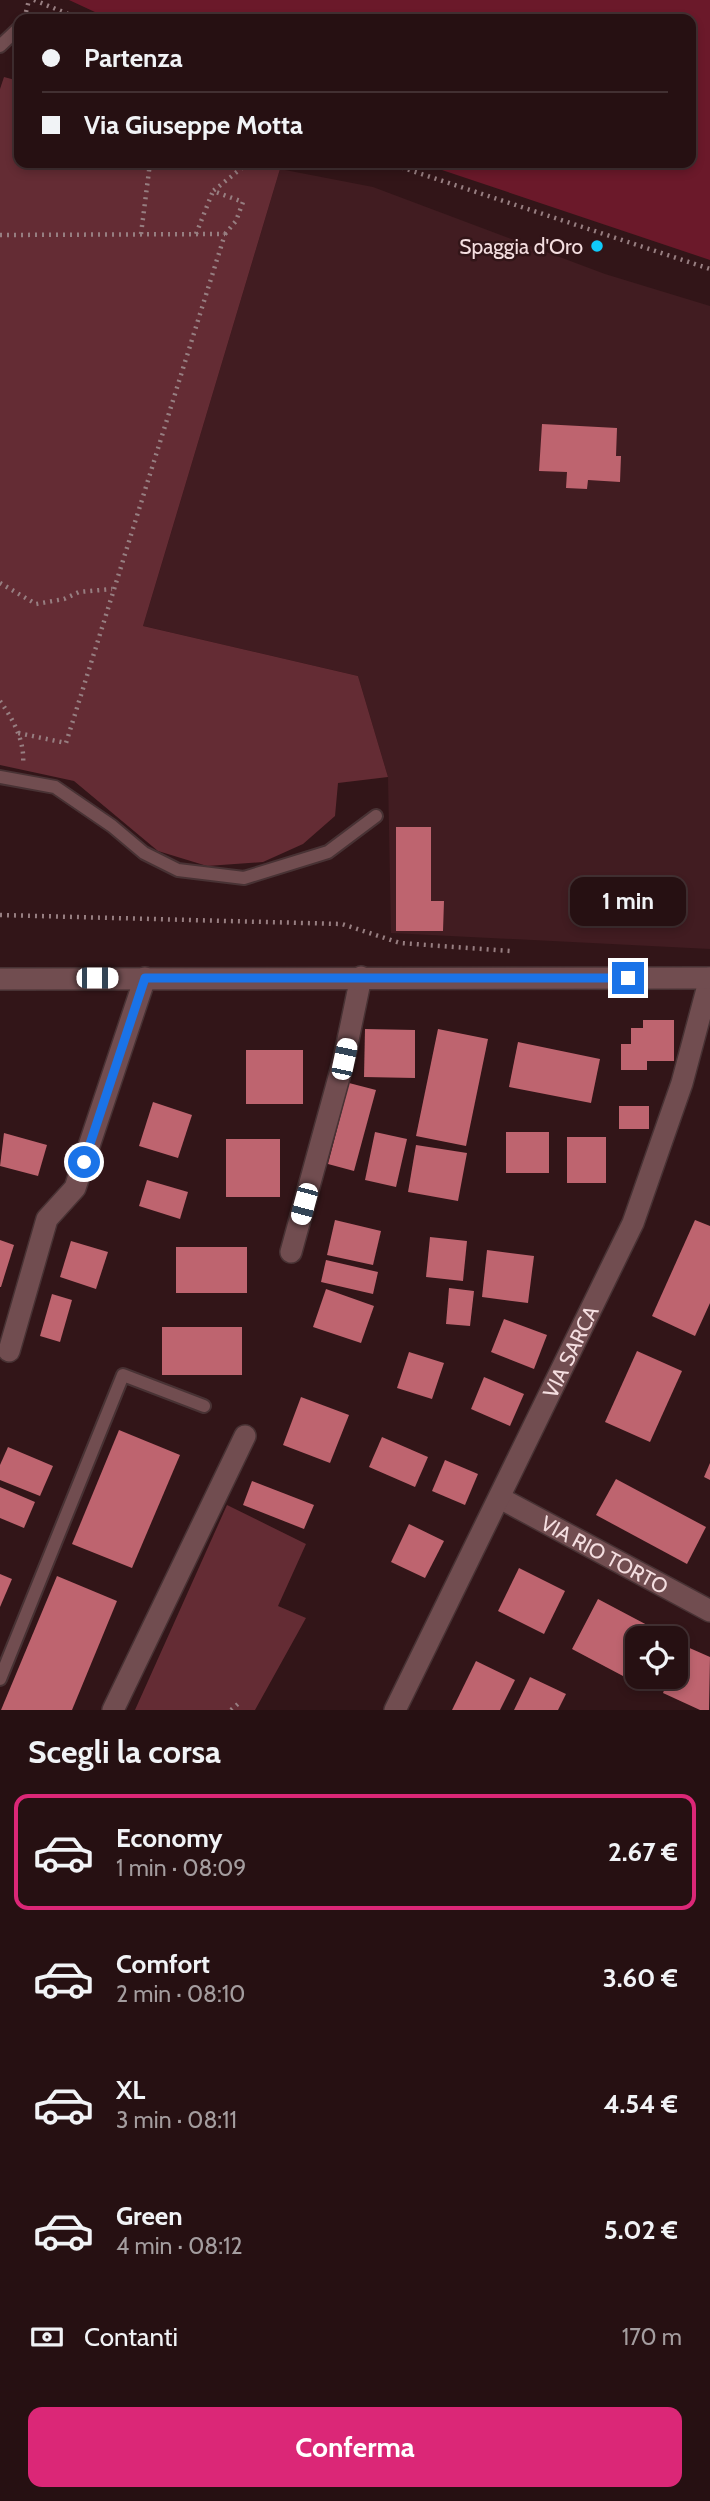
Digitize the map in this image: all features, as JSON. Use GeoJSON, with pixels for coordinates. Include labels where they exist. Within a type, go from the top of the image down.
{"type":"FeatureCollection","features":[{"type":"Feature","properties":{"kind":"street"},"geometry":{"type":"LineString","coordinates":[[291,1252],[344,1059],[361,977]]}},
{"type":"Feature","properties":{"kind":"street"},"geometry":{"type":"LineString","coordinates":[[9,1351],[47,1219],[75,1188],[145,978]]}},
{"type":"Feature","properties":{"kind":"street"},"geometry":{"type":"LineString","coordinates":[[0,979],[710,978]]}},
{"type":"Feature","properties":{"kind":"street","name":"VIA SARCA"},"geometry":{"type":"LineString","coordinates":[[395,1710],[633,1223],[682,1083],[710,978]]}},
{"type":"Feature","properties":{"kind":"street"},"geometry":{"type":"LineString","coordinates":[[113,1710],[244,1436]]}},
{"type":"Feature","properties":{"kind":"street","name":"VIA RIO TORTO"},"geometry":{"type":"LineString","coordinates":[[500,1498],[710,1611]]}},
{"type":"Feature","properties":{"kind":"lane"},"geometry":{"type":"LineString","coordinates":[[0,47],[14,33]]}},
{"type":"Feature","properties":{"kind":"lane"},"geometry":{"type":"LineString","coordinates":[[0,778],[55,788],[112,826],[145,853],[178,870],[244,878],[328,852],[376,816]]}},
{"type":"Feature","properties":{"kind":"lane"},"geometry":{"type":"LineString","coordinates":[[0,1679],[123,1375],[204,1406]]}},
{"type":"Feature","properties":{"kind":"path"},"geometry":{"type":"LineString","coordinates":[[34,0],[68,14]]}},
{"type":"Feature","properties":{"kind":"path"},"geometry":{"type":"LineString","coordinates":[[141,233],[149,168]]}},
{"type":"Feature","properties":{"kind":"path"},"geometry":{"type":"LineString","coordinates":[[197,234],[213,191],[242,168]]}},
{"type":"Feature","properties":{"kind":"path"},"geometry":{"type":"LineString","coordinates":[[403,168],[710,269]]}},
{"type":"Feature","properties":{"kind":"path"},"geometry":{"type":"LineString","coordinates":[[18,733],[66,743],[225,234],[236,220],[243,202],[213,191]]}},
{"type":"Feature","properties":{"kind":"path"},"geometry":{"type":"LineString","coordinates":[[0,235],[225,234]]}},
{"type":"Feature","properties":{"kind":"path"},"geometry":{"type":"LineString","coordinates":[[0,583],[36,604],[64,599],[79,592],[112,589]]}},
{"type":"Feature","properties":{"kind":"path"},"geometry":{"type":"LineString","coordinates":[[0,701],[18,733],[24,753],[21,782]]}},
{"type":"Feature","properties":{"kind":"path"},"geometry":{"type":"LineString","coordinates":[[0,915],[342,924],[400,943],[522,952]]}},
{"type":"Feature","properties":{"kind":"path"},"geometry":{"type":"LineString","coordinates":[[231,1710],[239,1703]]}},
{"type":"Feature","properties":{"kind":"shaded area"},"geometry":{"type":"Polygon","coordinates":[[[69,0],[710,0],[710,260],[436,168],[696,168],[696,14],[99,14],[69,0]]]}},
{"type":"Feature","properties":{"kind":"shaded area"},"geometry":{"type":"Polygon","coordinates":[[[4,77],[14,80],[14,168],[280,169],[143,626],[358,676],[388,777],[338,783],[335,816],[303,844],[263,862],[207,866],[158,851],[74,781],[0,765],[0,89],[4,77]]]}},
{"type":"Feature","properties":{"kind":"shaded area"},"geometry":{"type":"Polygon","coordinates":[[[280,169],[373,187],[605,274],[710,306],[710,949],[391,933],[388,777],[358,676],[143,626],[280,169]]]}},
{"type":"Feature","properties":{"kind":"shaded area"},"geometry":{"type":"Polygon","coordinates":[[[227,1505],[306,1544],[278,1606],[306,1618],[255,1710],[135,1710],[227,1505]]]}},
{"type":"Feature","properties":{"kind":"building"},"geometry":{"type":"Polygon","coordinates":[[[542,424],[617,428],[616,456],[621,456],[620,482],[588,480],[587,489],[566,488],[567,472],[539,471],[542,424]]]}},
{"type":"Feature","properties":{"kind":"building"},"geometry":{"type":"Polygon","coordinates":[[[396,827],[431,827],[431,901],[444,901],[443,931],[396,931],[396,827]]]}},
{"type":"Feature","properties":{"kind":"building"},"geometry":{"type":"Polygon","coordinates":[[[643,1020],[674,1020],[674,1061],[647,1061],[647,1070],[621,1070],[621,1044],[631,1044],[631,1028],[643,1028],[643,1020]]]}},
{"type":"Feature","properties":{"kind":"building"},"geometry":{"type":"Polygon","coordinates":[[[365,1029],[415,1030],[415,1078],[364,1077],[365,1029]]]}},
{"type":"Feature","properties":{"kind":"building"},"geometry":{"type":"Polygon","coordinates":[[[438,1029],[488,1039],[466,1146],[416,1136],[438,1029]]]}},
{"type":"Feature","properties":{"kind":"building"},"geometry":{"type":"Polygon","coordinates":[[[518,1042],[600,1059],[591,1103],[509,1087],[518,1042]]]}},
{"type":"Feature","properties":{"kind":"building"},"geometry":{"type":"Polygon","coordinates":[[[246,1050],[303,1050],[303,1104],[246,1104],[246,1050]]]}},
{"type":"Feature","properties":{"kind":"building"},"geometry":{"type":"Polygon","coordinates":[[[349,1083],[376,1090],[354,1171],[328,1164],[349,1083]]]}},
{"type":"Feature","properties":{"kind":"building"},"geometry":{"type":"Polygon","coordinates":[[[153,1102],[192,1115],[178,1158],[139,1146],[153,1102]]]}},
{"type":"Feature","properties":{"kind":"building"},"geometry":{"type":"Polygon","coordinates":[[[619,1106],[649,1106],[649,1129],[619,1129],[619,1106]]]}},
{"type":"Feature","properties":{"kind":"building"},"geometry":{"type":"Polygon","coordinates":[[[375,1132],[407,1139],[396,1187],[365,1180],[375,1132]]]}},
{"type":"Feature","properties":{"kind":"building"},"geometry":{"type":"Polygon","coordinates":[[[506,1132],[549,1132],[549,1173],[506,1173],[506,1132]]]}},
{"type":"Feature","properties":{"kind":"building"},"geometry":{"type":"Polygon","coordinates":[[[4,1133],[47,1145],[38,1176],[0,1166],[4,1133]]]}},
{"type":"Feature","properties":{"kind":"building"},"geometry":{"type":"Polygon","coordinates":[[[567,1137],[606,1137],[606,1183],[567,1183],[567,1137]]]}},
{"type":"Feature","properties":{"kind":"building"},"geometry":{"type":"Polygon","coordinates":[[[226,1139],[280,1139],[280,1197],[226,1197],[226,1139]]]}},
{"type":"Feature","properties":{"kind":"building"},"geometry":{"type":"Polygon","coordinates":[[[416,1145],[467,1153],[458,1201],[408,1192],[416,1145]]]}},
{"type":"Feature","properties":{"kind":"building"},"geometry":{"type":"Polygon","coordinates":[[[147,1180],[188,1192],[180,1219],[139,1206],[147,1180]]]}},
{"type":"Feature","properties":{"kind":"building"},"geometry":{"type":"Polygon","coordinates":[[[335,1220],[381,1231],[373,1265],[327,1255],[335,1220]]]}},
{"type":"Feature","properties":{"kind":"building"},"geometry":{"type":"Polygon","coordinates":[[[695,1220],[710,1226],[710,1303],[695,1336],[652,1316],[695,1220]]]}},
{"type":"Feature","properties":{"kind":"building"},"geometry":{"type":"Polygon","coordinates":[[[430,1237],[467,1241],[463,1281],[426,1277],[430,1237]]]}},
{"type":"Feature","properties":{"kind":"building"},"geometry":{"type":"Polygon","coordinates":[[[0,1240],[14,1245],[1,1287],[0,1287],[0,1240]]]}},
{"type":"Feature","properties":{"kind":"building"},"geometry":{"type":"Polygon","coordinates":[[[71,1241],[108,1252],[96,1289],[60,1277],[71,1241]]]}},
{"type":"Feature","properties":{"kind":"building"},"geometry":{"type":"Polygon","coordinates":[[[176,1247],[247,1247],[247,1293],[176,1293],[176,1247]]]}},
{"type":"Feature","properties":{"kind":"building"},"geometry":{"type":"Polygon","coordinates":[[[487,1250],[534,1256],[528,1303],[482,1297],[487,1250]]]}},
{"type":"Feature","properties":{"kind":"building"},"geometry":{"type":"Polygon","coordinates":[[[326,1260],[378,1272],[373,1294],[321,1282],[326,1260]]]}},
{"type":"Feature","properties":{"kind":"building"},"geometry":{"type":"Polygon","coordinates":[[[449,1288],[474,1291],[470,1326],[446,1324],[449,1288]]]}},
{"type":"Feature","properties":{"kind":"building"},"geometry":{"type":"Polygon","coordinates":[[[326,1289],[374,1306],[361,1343],[313,1327],[326,1289]]]}},
{"type":"Feature","properties":{"kind":"building"},"geometry":{"type":"Polygon","coordinates":[[[52,1294],[72,1300],[60,1342],[40,1336],[52,1294]]]}},
{"type":"Feature","properties":{"kind":"building"},"geometry":{"type":"Polygon","coordinates":[[[504,1319],[547,1335],[534,1369],[491,1352],[504,1319]]]}},
{"type":"Feature","properties":{"kind":"building"},"geometry":{"type":"Polygon","coordinates":[[[162,1327],[242,1327],[242,1375],[162,1375],[162,1327]]]}},
{"type":"Feature","properties":{"kind":"building"},"geometry":{"type":"Polygon","coordinates":[[[637,1351],[682,1371],[650,1442],[605,1422],[637,1351]]]}},
{"type":"Feature","properties":{"kind":"building"},"geometry":{"type":"Polygon","coordinates":[[[409,1352],[444,1363],[432,1399],[397,1388],[409,1352]]]}},
{"type":"Feature","properties":{"kind":"building"},"geometry":{"type":"Polygon","coordinates":[[[484,1377],[524,1394],[510,1426],[471,1409],[484,1377]]]}},
{"type":"Feature","properties":{"kind":"building"},"geometry":{"type":"Polygon","coordinates":[[[301,1397],[349,1415],[330,1463],[283,1445],[301,1397]]]}},
{"type":"Feature","properties":{"kind":"building"},"geometry":{"type":"Polygon","coordinates":[[[119,1430],[180,1455],[132,1568],[72,1544],[119,1430]]]}},
{"type":"Feature","properties":{"kind":"building"},"geometry":{"type":"Polygon","coordinates":[[[382,1437],[428,1457],[415,1487],[369,1467],[382,1437]]]}},
{"type":"Feature","properties":{"kind":"building"},"geometry":{"type":"Polygon","coordinates":[[[8,1447],[53,1466],[40,1496],[0,1480],[0,1465],[8,1447]]]}},
{"type":"Feature","properties":{"kind":"building"},"geometry":{"type":"Polygon","coordinates":[[[445,1460],[478,1474],[465,1505],[432,1491],[445,1460]]]}},
{"type":"Feature","properties":{"kind":"building"},"geometry":{"type":"Polygon","coordinates":[[[710,1463],[710,1480],[704,1477],[710,1463]]]}},
{"type":"Feature","properties":{"kind":"building"},"geometry":{"type":"Polygon","coordinates":[[[616,1479],[706,1527],[687,1564],[596,1515],[616,1479]]]}},
{"type":"Feature","properties":{"kind":"building"},"geometry":{"type":"Polygon","coordinates":[[[252,1481],[314,1505],[304,1529],[243,1505],[252,1481]]]}},
{"type":"Feature","properties":{"kind":"building"},"geometry":{"type":"Polygon","coordinates":[[[0,1487],[35,1502],[24,1528],[0,1518],[0,1487]]]}},
{"type":"Feature","properties":{"kind":"building"},"geometry":{"type":"Polygon","coordinates":[[[409,1524],[444,1541],[425,1578],[391,1562],[409,1524]]]}},
{"type":"Feature","properties":{"kind":"building"},"geometry":{"type":"Polygon","coordinates":[[[519,1568],[565,1591],[544,1634],[498,1611],[519,1568]]]}},
{"type":"Feature","properties":{"kind":"building"},"geometry":{"type":"Polygon","coordinates":[[[0,1574],[12,1579],[0,1607],[0,1574]]]}},
{"type":"Feature","properties":{"kind":"building"},"geometry":{"type":"Polygon","coordinates":[[[57,1576],[117,1601],[72,1710],[1,1710],[57,1576]]]}},
{"type":"Feature","properties":{"kind":"building"},"geometry":{"type":"Polygon","coordinates":[[[598,1599],[649,1626],[625,1626],[623,1676],[572,1649],[598,1599]]]}},
{"type":"Feature","properties":{"kind":"building"},"geometry":{"type":"Polygon","coordinates":[[[688,1647],[710,1657],[709,1710],[700,1710],[663,1693],[665,1689],[688,1689],[688,1647]]]}},
{"type":"Feature","properties":{"kind":"building"},"geometry":{"type":"Polygon","coordinates":[[[476,1661],[515,1680],[500,1710],[452,1710],[476,1661]]]}},
{"type":"Feature","properties":{"kind":"building"},"geometry":{"type":"Polygon","coordinates":[[[530,1677],[566,1694],[558,1710],[514,1710],[530,1677]]]}},
{"type":"Feature","properties":{"kind":"place","name":"Spaggia d'Oro"},"geometry":{"type":"Point","coordinates":[597,246]}},
{"type":"Feature","properties":{"kind":"route"},"geometry":{"type":"LineString","coordinates":[[84,1162],[145,978],[628,978]]}}]}
